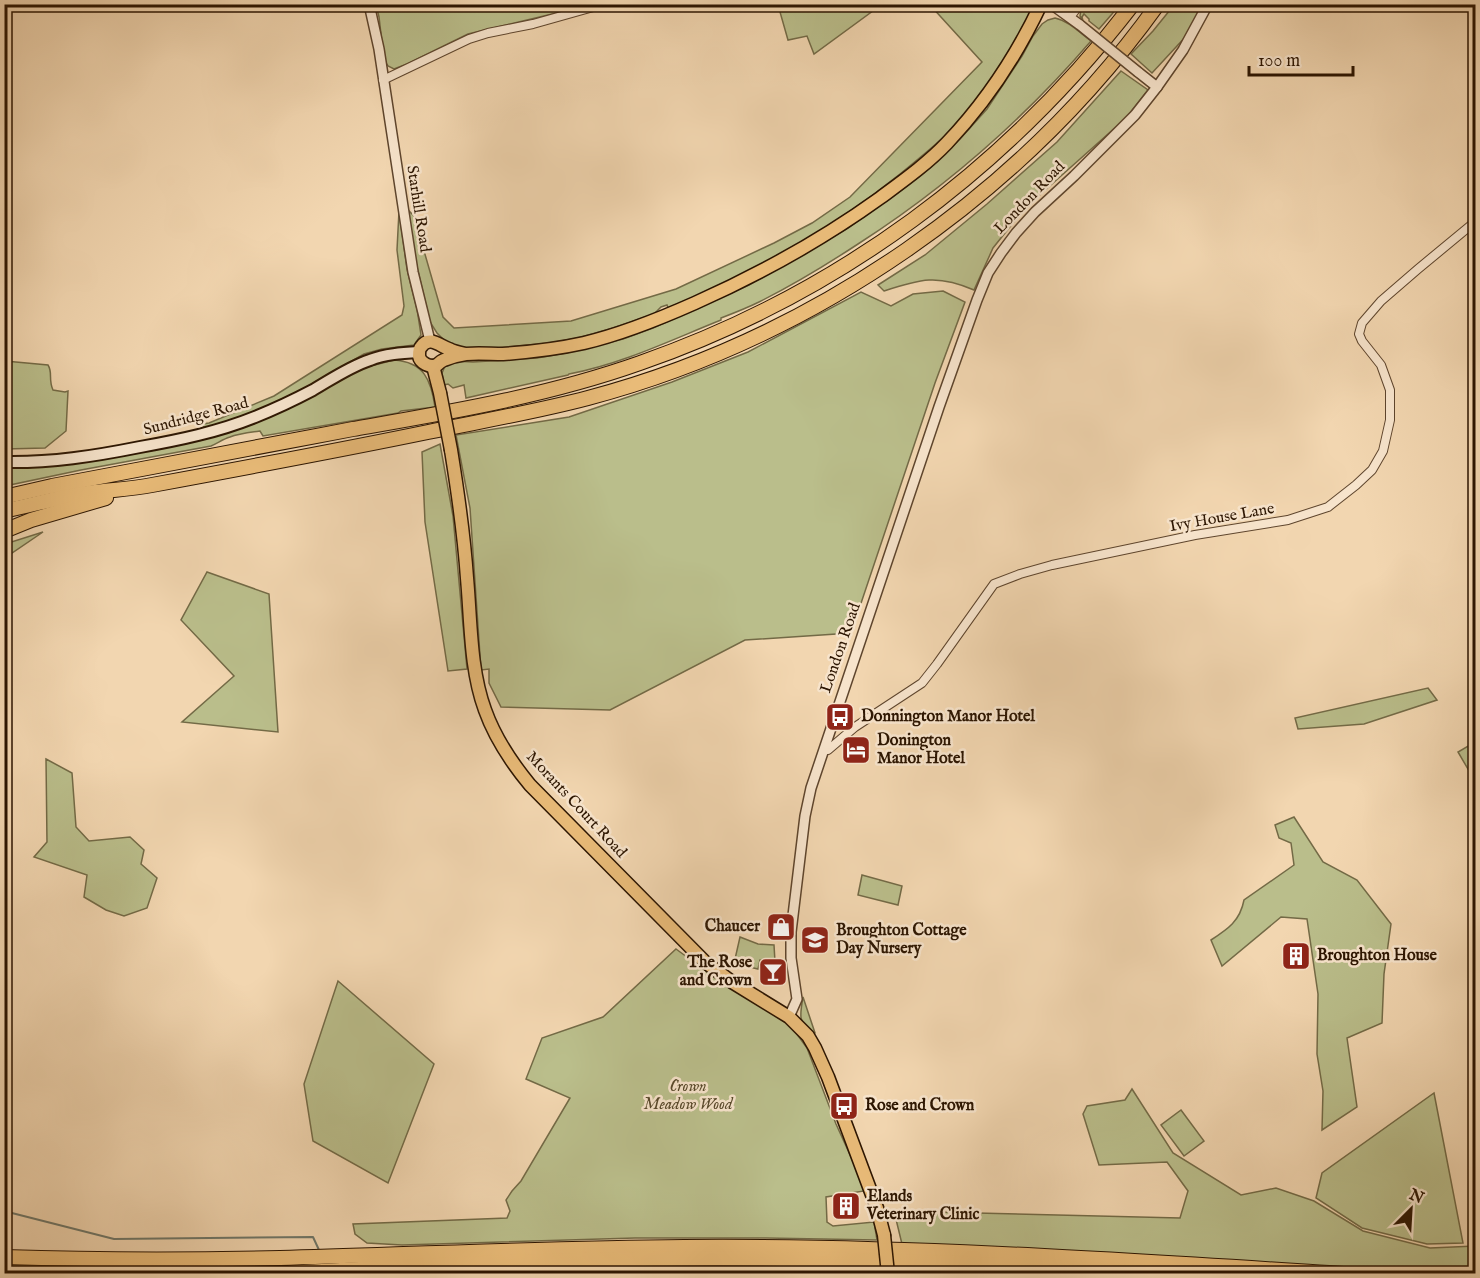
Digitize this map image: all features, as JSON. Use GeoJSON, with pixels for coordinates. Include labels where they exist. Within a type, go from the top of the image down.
{"type":"FeatureCollection","features":[{"type":"Feature","properties":{"kind":"highway"},"geometry":{"type":"LineString","coordinates":[[4,497],[522,396],[630,367],[717,333],[778,304],[842,268],[903,227],[962,183],[1043,109],[1093,54],[1133,4]]}},
{"type":"Feature","properties":{"kind":"highway"},"geometry":{"type":"LineString","coordinates":[[4,511],[85,494],[140,487],[377,442],[591,397],[691,363],[772,328],[838,293],[901,254],[990,186],[1077,103],[1158,4]]}},
{"type":"Feature","properties":{"kind":"highway"},"geometry":{"type":"LineString","coordinates":[[4,531],[31,520],[140,487]]}},
{"type":"Feature","properties":{"kind":"highway"},"geometry":{"type":"LineString","coordinates":[[4,1257],[219,1258],[611,1247],[801,1247],[963,1252],[1343,1274]]}},
{"type":"Feature","properties":{"kind":"highway"},"geometry":{"type":"LineString","coordinates":[[269,1274],[557,1260],[770,1258],[976,1263],[1163,1274]]}},
{"type":"Feature","properties":{"kind":"main road"},"geometry":{"type":"LineString","coordinates":[[466,354],[426,365],[420,359],[419,352],[423,345],[435,343],[466,354],[519,353],[546,350],[616,334],[668,315],[717,293],[833,230],[909,177],[945,145],[977,110],[999,81],[1041,4]]}},
{"type":"Feature","properties":{"kind":"main road"},"geometry":{"type":"LineString","coordinates":[[435,343],[444,354],[437,363]]}},
{"type":"Feature","properties":{"kind":"main road","name":"Sundridge Road"},"geometry":{"type":"LineString","coordinates":[[4,462],[59,461],[183,439],[214,431],[288,403],[370,359],[419,352]]}},
{"type":"Feature","properties":{"kind":"main road","name":"Morants Court Road"},"geometry":{"type":"LineString","coordinates":[[437,363],[462,520],[475,671],[484,709],[502,747],[530,785],[705,962],[732,982],[789,1017]]}},
{"type":"Feature","properties":{"kind":"main road"},"geometry":{"type":"LineString","coordinates":[[789,1017],[808,1036],[822,1061],[877,1208],[884,1235],[888,1274]]}},
{"type":"Feature","properties":{"kind":"street","name":"Starhill Road"},"geometry":{"type":"LineString","coordinates":[[369,4],[379,50],[412,272],[435,343]]}},
{"type":"Feature","properties":{"kind":"street"},"geometry":{"type":"LineString","coordinates":[[383,80],[478,36],[533,24],[604,4]]}},
{"type":"Feature","properties":{"kind":"street"},"geometry":{"type":"LineString","coordinates":[[1051,4],[1157,87]]}},
{"type":"Feature","properties":{"kind":"street"},"geometry":{"type":"LineString","coordinates":[[1070,17],[1080,4]]}},
{"type":"Feature","properties":{"kind":"street","name":"London Road"},"geometry":{"type":"LineString","coordinates":[[789,1017],[797,999],[791,958],[791,932],[805,816],[811,788],[946,387],[988,273],[1016,233],[1035,212],[1128,122],[1157,87],[1183,50],[1208,4]]}},
{"type":"Feature","properties":{"kind":"street","name":"Ivy House Lane"},"geometry":{"type":"LineString","coordinates":[[824,750],[828,750],[855,727],[922,683],[994,584],[1052,565],[1195,535],[1288,520],[1328,507],[1356,485],[1372,470],[1383,451],[1390,420],[1390,390],[1381,365],[1359,334],[1362,323],[1381,301],[1476,221]]}},
{"type":"Feature","properties":{"kind":"green space"},"geometry":{"type":"Polygon","coordinates":[[[778,4],[881,5],[814,54],[807,36],[788,40],[778,4]]]}},
{"type":"Feature","properties":{"kind":"green space"},"geometry":{"type":"Polygon","coordinates":[[[376,5],[590,5],[468,34],[394,69],[384,60],[376,5]]]}},
{"type":"Feature","properties":{"kind":"green space"},"geometry":{"type":"Polygon","coordinates":[[[930,5],[1034,5],[1003,63],[957,124],[900,174],[839,219],[775,258],[715,288],[668,308],[667,305],[661,307],[654,314],[578,338],[487,349],[452,345],[437,333],[430,322],[413,250],[407,209],[414,216],[443,317],[454,328],[571,321],[676,289],[812,223],[850,197],[982,62],[930,5]]]}},
{"type":"Feature","properties":{"kind":"green space"},"geometry":{"type":"Polygon","coordinates":[[[1084,5],[1119,5],[1099,29],[1084,14],[1083,21],[1080,16],[1084,5]]]}},
{"type":"Feature","properties":{"kind":"green space"},"geometry":{"type":"Polygon","coordinates":[[[1174,5],[1203,5],[1189,33],[1152,73],[1131,54],[1174,5]]]}},
{"type":"Feature","properties":{"kind":"green space"},"geometry":{"type":"Polygon","coordinates":[[[1055,18],[1070,24],[1091,41],[1065,70],[1010,125],[952,176],[922,200],[822,267],[721,320],[646,351],[589,370],[466,398],[464,385],[453,388],[448,384],[444,385],[442,373],[445,366],[452,361],[537,358],[623,339],[653,328],[749,285],[848,228],[930,168],[960,139],[987,109],[1042,24],[1055,18]]]}},
{"type":"Feature","properties":{"kind":"green space"},"geometry":{"type":"Polygon","coordinates":[[[1121,71],[1148,90],[1126,118],[1025,208],[993,248],[974,290],[939,280],[919,281],[884,291],[878,285],[925,255],[987,204],[1057,142],[1121,71]]]}},
{"type":"Feature","properties":{"kind":"green space"},"geometry":{"type":"Polygon","coordinates":[[[399,211],[407,269],[421,335],[414,345],[364,354],[262,411],[203,429],[203,424],[274,396],[402,315],[404,306],[397,250],[399,211]]]}},
{"type":"Feature","properties":{"kind":"green space"},"geometry":{"type":"Polygon","coordinates":[[[943,291],[965,302],[935,383],[851,633],[745,640],[610,710],[501,707],[489,683],[489,669],[481,670],[470,508],[456,435],[569,417],[672,382],[748,352],[861,292],[891,306],[913,294],[943,291]]]}},
{"type":"Feature","properties":{"kind":"green space"},"geometry":{"type":"Polygon","coordinates":[[[394,360],[412,364],[424,374],[431,389],[435,407],[263,436],[260,431],[245,433],[211,446],[5,486],[4,467],[25,468],[99,460],[202,439],[324,388],[363,368],[394,360]]]}},
{"type":"Feature","properties":{"kind":"green space"},"geometry":{"type":"Polygon","coordinates":[[[5,361],[48,365],[53,390],[68,391],[66,431],[45,448],[5,449],[5,361]]]}},
{"type":"Feature","properties":{"kind":"green space"},"geometry":{"type":"Polygon","coordinates":[[[440,444],[453,516],[467,669],[448,671],[425,522],[422,452],[440,444]]]}},
{"type":"Feature","properties":{"kind":"green space"},"geometry":{"type":"Polygon","coordinates":[[[43,532],[9,555],[5,557],[5,544],[43,532]]]}},
{"type":"Feature","properties":{"kind":"green space"},"geometry":{"type":"Polygon","coordinates":[[[207,572],[269,594],[278,732],[182,722],[234,676],[181,620],[207,572]]]}},
{"type":"Feature","properties":{"kind":"green space"},"geometry":{"type":"Polygon","coordinates":[[[1428,688],[1437,700],[1364,724],[1298,729],[1295,718],[1428,688]]]}},
{"type":"Feature","properties":{"kind":"green space"},"geometry":{"type":"Polygon","coordinates":[[[1475,742],[1475,781],[1458,752],[1475,742]]]}},
{"type":"Feature","properties":{"kind":"green space"},"geometry":{"type":"Polygon","coordinates":[[[46,759],[72,773],[76,827],[89,841],[130,837],[144,850],[141,864],[157,878],[147,908],[124,916],[106,910],[84,897],[87,875],[34,857],[47,842],[46,759]]]}},
{"type":"Feature","properties":{"kind":"green space"},"geometry":{"type":"Polygon","coordinates":[[[1294,817],[1323,862],[1357,880],[1391,924],[1384,974],[1382,1023],[1347,1038],[1357,1107],[1322,1130],[1323,1091],[1317,1054],[1318,994],[1307,919],[1281,917],[1222,966],[1211,940],[1232,924],[1240,914],[1244,900],[1294,865],[1291,843],[1279,838],[1275,825],[1294,817]]]}},
{"type":"Feature","properties":{"kind":"green space"},"geometry":{"type":"Polygon","coordinates":[[[862,875],[902,886],[898,905],[858,895],[862,875]]]}},
{"type":"Feature","properties":{"kind":"green space"},"geometry":{"type":"Polygon","coordinates":[[[740,937],[758,944],[774,945],[775,962],[760,960],[758,969],[745,966],[745,963],[735,959],[740,937]]]}},
{"type":"Feature","properties":{"kind":"green space","name":"Crown Meadow Wood"},"geometry":{"type":"Polygon","coordinates":[[[676,949],[728,987],[758,1002],[791,1026],[807,1048],[864,1191],[826,1197],[827,1222],[833,1226],[874,1222],[877,1240],[635,1238],[402,1245],[367,1243],[355,1234],[353,1224],[507,1218],[510,1211],[506,1200],[521,1181],[570,1098],[526,1079],[542,1038],[603,1017],[676,949]]]}},
{"type":"Feature","properties":{"kind":"green space"},"geometry":{"type":"Polygon","coordinates":[[[338,981],[434,1064],[388,1183],[313,1141],[304,1084],[338,981]]]}},
{"type":"Feature","properties":{"kind":"green space"},"geometry":{"type":"Polygon","coordinates":[[[803,997],[815,1033],[813,1036],[801,1019],[803,997]]]}},
{"type":"Feature","properties":{"kind":"green space"},"geometry":{"type":"Polygon","coordinates":[[[1132,1089],[1173,1153],[1241,1195],[1276,1188],[1314,1201],[1363,1231],[1430,1248],[1475,1246],[1475,1273],[909,1273],[894,1211],[1180,1218],[1188,1191],[1167,1162],[1099,1165],[1083,1114],[1087,1106],[1125,1100],[1132,1089]]]}},
{"type":"Feature","properties":{"kind":"green space"},"geometry":{"type":"Polygon","coordinates":[[[1434,1093],[1463,1243],[1427,1244],[1362,1228],[1316,1198],[1322,1173],[1434,1093]]]}},
{"type":"Feature","properties":{"kind":"green space"},"geometry":{"type":"Polygon","coordinates":[[[1181,1110],[1204,1141],[1184,1156],[1161,1125],[1181,1110]]]}},
{"type":"Feature","properties":{"kind":"green space"},"geometry":{"type":"Polygon","coordinates":[[[5,1265],[131,1265],[144,1267],[144,1269],[139,1274],[5,1274],[5,1265]]]}},
{"type":"Feature","properties":{"kind":"green space"},"geometry":{"type":"Polygon","coordinates":[[[755,1266],[884,1268],[884,1274],[435,1274],[599,1268],[755,1266]]]}},
{"type":"Feature","properties":{"kind":"waterway"},"geometry":{"type":"LineString","coordinates":[[4,1211],[114,1239],[313,1237],[319,1250]]}},
{"type":"Feature","properties":{"kind":"place","name":"Donnington Manor Hotel"},"geometry":{"type":"Point","coordinates":[840,717]}},
{"type":"Feature","properties":{"kind":"place","name":"Donington Manor Hotel"},"geometry":{"type":"Point","coordinates":[856,750]}},
{"type":"Feature","properties":{"kind":"place","name":"Chaucer"},"geometry":{"type":"Point","coordinates":[781,927]}},
{"type":"Feature","properties":{"kind":"place","name":"Broughton Cottage Day Nursery"},"geometry":{"type":"Point","coordinates":[815,940]}},
{"type":"Feature","properties":{"kind":"place","name":"Broughton House"},"geometry":{"type":"Point","coordinates":[1296,956]}},
{"type":"Feature","properties":{"kind":"place","name":"The Rose and Crown"},"geometry":{"type":"Point","coordinates":[773,972]}},
{"type":"Feature","properties":{"kind":"place","name":"Rose and Crown"},"geometry":{"type":"Point","coordinates":[844,1106]}},
{"type":"Feature","properties":{"kind":"place","name":"Elands Veterinary Clinic"},"geometry":{"type":"Point","coordinates":[846,1206]}}]}
